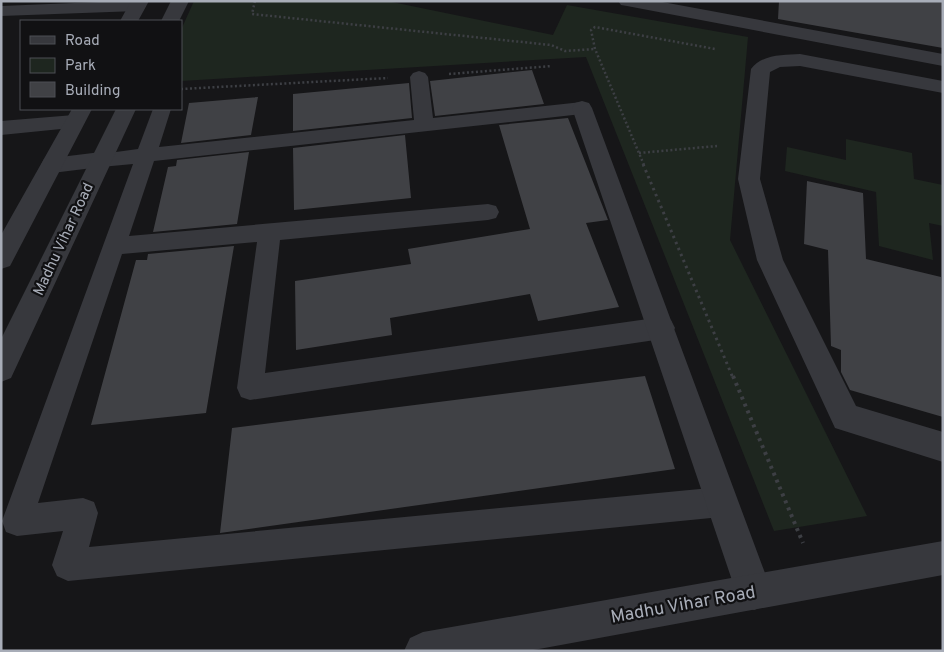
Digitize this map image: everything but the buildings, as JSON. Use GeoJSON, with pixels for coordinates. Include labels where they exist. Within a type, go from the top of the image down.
{"type":"FeatureCollection","features":[{"type":"Feature","properties":{"kind":"street"},"geometry":{"type":"LineString","coordinates":[[170,20],[180,1]]}},
{"type":"Feature","properties":{"kind":"street"},"geometry":{"type":"LineString","coordinates":[[626,1],[943,60]]}},
{"type":"Feature","properties":{"kind":"street"},"geometry":{"type":"LineString","coordinates":[[1,10],[135,10]]}},
{"type":"Feature","properties":{"kind":"street"},"geometry":{"type":"LineString","coordinates":[[943,88],[800,60],[776,61],[761,69],[749,179],[770,260],[846,418],[943,447]]}},
{"type":"Feature","properties":{"kind":"street"},"geometry":{"type":"LineString","coordinates":[[582,108],[662,328],[721,502],[754,592]]}},
{"type":"Feature","properties":{"kind":"street","name":"Madhu Vihar Road"},"geometry":{"type":"LineString","coordinates":[[1,369],[125,110]]}},
{"type":"Feature","properties":{"kind":"street"},"geometry":{"type":"LineString","coordinates":[[1,128],[78,116]]}},
{"type":"Feature","properties":{"kind":"street"},"geometry":{"type":"LineString","coordinates":[[1,259],[78,116]]}},
{"type":"Feature","properties":{"kind":"street"},"geometry":{"type":"LineString","coordinates":[[52,165],[100,160]]}},
{"type":"Feature","properties":{"kind":"street","name":"Madhu Vihar Road"},"geometry":{"type":"LineString","coordinates":[[424,651],[943,558]]}},
{"type":"Feature","properties":{"kind":"lane"},"geometry":{"type":"LineString","coordinates":[[419,77],[424,125]]}},
{"type":"Feature","properties":{"kind":"lane"},"geometry":{"type":"LineString","coordinates":[[100,160],[147,153],[582,108]]}},
{"type":"Feature","properties":{"kind":"lane"},"geometry":{"type":"LineString","coordinates":[[162,110],[18,521],[82,512],[68,565],[721,502]]}},
{"type":"Feature","properties":{"kind":"lane"},"geometry":{"type":"LineString","coordinates":[[115,246],[488,212]]}},
{"type":"Feature","properties":{"kind":"lane"},"geometry":{"type":"LineString","coordinates":[[270,232],[250,388],[662,328]]}},
{"type":"Feature","properties":{"kind":"path"},"geometry":{"type":"LineString","coordinates":[[255,1],[252,14],[551,45],[565,51],[595,49]]}},
{"type":"Feature","properties":{"kind":"path"},"geometry":{"type":"LineString","coordinates":[[715,49],[596,27],[591,30],[595,49],[819,580]]}},
{"type":"Feature","properties":{"kind":"path"},"geometry":{"type":"LineString","coordinates":[[182,89],[419,77],[552,66]]}},
{"type":"Feature","properties":{"kind":"path"},"geometry":{"type":"LineString","coordinates":[[639,153],[717,146]]}},
{"type":"Feature","properties":{"kind":"green space"},"geometry":{"type":"Polygon","coordinates":[[[194,1],[387,1],[553,35],[567,5],[748,37],[730,240],[867,516],[774,531],[586,57],[182,81],[182,28],[194,1]]]}},
{"type":"Feature","properties":{"kind":"green space"},"geometry":{"type":"Polygon","coordinates":[[[846,139],[912,153],[914,179],[943,185],[943,226],[929,223],[933,260],[879,246],[876,192],[785,171],[787,147],[846,160],[846,139]]]}}]}
